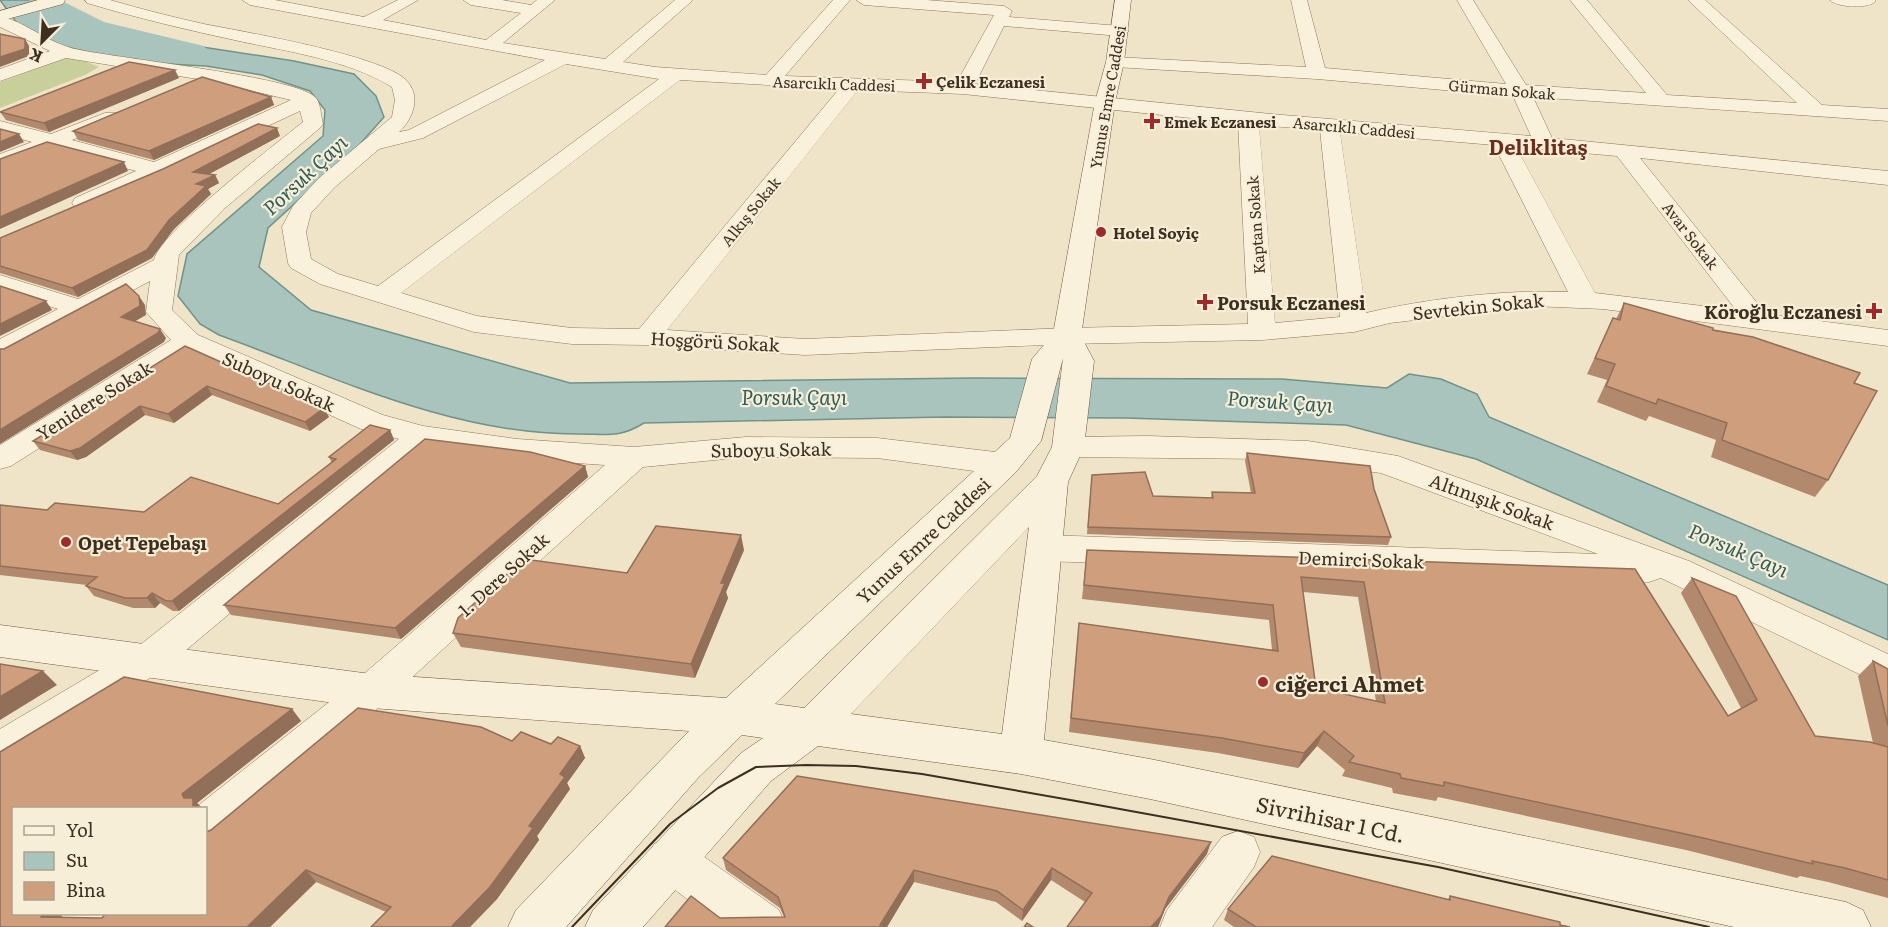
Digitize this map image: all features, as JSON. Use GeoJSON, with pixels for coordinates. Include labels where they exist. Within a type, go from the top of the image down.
{"type":"FeatureCollection","features":[{"type":"Feature","properties":{"kind":"main road"},"geometry":{"type":"LineString","coordinates":[[0,18],[57,0]]}},
{"type":"Feature","properties":{"kind":"main road","name":"Yunus Emre Caddesi"},"geometry":{"type":"LineString","coordinates":[[1067,336],[1105,102],[1115,62],[1123,0]]}},
{"type":"Feature","properties":{"kind":"main road"},"geometry":{"type":"LineString","coordinates":[[610,927],[756,767],[813,726],[1051,482],[1068,447],[1079,361],[1067,336],[1047,359],[1015,452]]}},
{"type":"Feature","properties":{"kind":"main road","name":"Yunus Emre Caddesi"},"geometry":{"type":"LineString","coordinates":[[533,927],[682,764],[1015,452]]}},
{"type":"Feature","properties":{"kind":"main road"},"geometry":{"type":"LineString","coordinates":[[1021,755],[1051,482]]}},
{"type":"Feature","properties":{"kind":"main road","name":"Sivrihisar 1 Cd."},"geometry":{"type":"LineString","coordinates":[[0,640],[371,692],[732,716],[1021,755],[1150,779],[1846,927]]}},
{"type":"Feature","properties":{"kind":"street"},"geometry":{"type":"LineString","coordinates":[[93,0],[164,20],[339,60],[399,83],[405,97],[402,119],[374,144]]}},
{"type":"Feature","properties":{"kind":"street","name":"Asarcıklı Caddesi"},"geometry":{"type":"LineString","coordinates":[[250,0],[562,59],[677,74],[852,85],[963,88],[1248,118],[1624,151],[1888,178]]}},
{"type":"Feature","properties":{"kind":"street"},"geometry":{"type":"LineString","coordinates":[[367,22],[410,0]]}},
{"type":"Feature","properties":{"kind":"street"},"geometry":{"type":"LineString","coordinates":[[471,0],[541,5]]}},
{"type":"Feature","properties":{"kind":"street"},"geometry":{"type":"LineString","coordinates":[[609,65],[685,0]]}},
{"type":"Feature","properties":{"kind":"street"},"geometry":{"type":"LineString","coordinates":[[771,81],[842,0]]}},
{"type":"Feature","properties":{"kind":"street"},"geometry":{"type":"LineString","coordinates":[[864,0],[952,3],[1004,11],[963,88]]}},
{"type":"Feature","properties":{"kind":"street"},"geometry":{"type":"LineString","coordinates":[[1299,0],[1317,73]]}},
{"type":"Feature","properties":{"kind":"street"},"geometry":{"type":"LineString","coordinates":[[1465,0],[1520,91],[1545,144]]}},
{"type":"Feature","properties":{"kind":"street"},"geometry":{"type":"LineString","coordinates":[[1578,0],[1662,101]]}},
{"type":"Feature","properties":{"kind":"street"},"geometry":{"type":"LineString","coordinates":[[1696,0],[1817,111]]}},
{"type":"Feature","properties":{"kind":"street"},"geometry":{"type":"LineString","coordinates":[[1838,0],[1871,3]]}},
{"type":"Feature","properties":{"kind":"street"},"geometry":{"type":"LineString","coordinates":[[489,46],[541,5]]}},
{"type":"Feature","properties":{"kind":"street"},"geometry":{"type":"LineString","coordinates":[[0,18],[65,52],[210,75],[283,91],[308,100]]}},
{"type":"Feature","properties":{"kind":"street"},"geometry":{"type":"LineString","coordinates":[[1000,21],[1120,31]]}},
{"type":"Feature","properties":{"kind":"street"},"geometry":{"type":"LineString","coordinates":[[0,75],[65,52]]}},
{"type":"Feature","properties":{"kind":"street"},"geometry":{"type":"LineString","coordinates":[[374,144],[416,134],[562,59]]}},
{"type":"Feature","properties":{"kind":"street"},"geometry":{"type":"LineString","coordinates":[[0,62],[21,67]]}},
{"type":"Feature","properties":{"kind":"street","name":"Gürman Sokak"},"geometry":{"type":"LineString","coordinates":[[1115,62],[1317,73],[1520,91],[1888,115]]}},
{"type":"Feature","properties":{"kind":"street"},"geometry":{"type":"LineString","coordinates":[[97,76],[129,63]]}},
{"type":"Feature","properties":{"kind":"street"},"geometry":{"type":"LineString","coordinates":[[374,294],[677,74]]}},
{"type":"Feature","properties":{"kind":"street"},"geometry":{"type":"LineString","coordinates":[[179,88],[210,75]]}},
{"type":"Feature","properties":{"kind":"street","name":"Alkış Sokak"},"geometry":{"type":"LineString","coordinates":[[647,337],[852,85]]}},
{"type":"Feature","properties":{"kind":"street"},"geometry":{"type":"LineString","coordinates":[[63,212],[308,100]]}},
{"type":"Feature","properties":{"kind":"street","name":"Suboyu Sokak"},"geometry":{"type":"LineString","coordinates":[[308,100],[313,124],[217,203],[167,253],[159,312],[188,341],[372,422],[423,436],[517,449],[634,457],[746,447],[1015,452]]}},
{"type":"Feature","properties":{"kind":"street"},"geometry":{"type":"LineString","coordinates":[[0,162],[55,142],[127,110]]}},
{"type":"Feature","properties":{"kind":"street"},"geometry":{"type":"LineString","coordinates":[[4,117],[55,142],[158,170]]}},
{"type":"Feature","properties":{"kind":"street","name":"Kaptan Sokak"},"geometry":{"type":"LineString","coordinates":[[1248,118],[1262,332]]}},
{"type":"Feature","properties":{"kind":"street"},"geometry":{"type":"LineString","coordinates":[[1329,124],[1354,324]]}},
{"type":"Feature","properties":{"kind":"street"},"geometry":{"type":"LineString","coordinates":[[1502,141],[1586,301]]}},
{"type":"Feature","properties":{"kind":"street","name":"Hoşgörü Sokak"},"geometry":{"type":"LineString","coordinates":[[374,144],[311,197],[295,222],[295,244],[300,263],[329,279],[474,324],[572,336],[647,337],[805,346],[1067,336]]}},
{"type":"Feature","properties":{"kind":"street","name":"Avar Sokak"},"geometry":{"type":"LineString","coordinates":[[1624,151],[1757,320]]}},
{"type":"Feature","properties":{"kind":"street"},"geometry":{"type":"LineString","coordinates":[[0,350],[166,263]]}},
{"type":"Feature","properties":{"kind":"street"},"geometry":{"type":"LineString","coordinates":[[0,283],[81,308]]}},
{"type":"Feature","properties":{"kind":"street","name":"Sevtekin Sokak"},"geometry":{"type":"LineString","coordinates":[[1067,336],[1262,332],[1354,324],[1390,315],[1533,298],[1586,301],[1757,320],[1888,338]]}},
{"type":"Feature","properties":{"kind":"street","name":"Yenidere Sokak"},"geometry":{"type":"LineString","coordinates":[[0,459],[188,341]]}},
{"type":"Feature","properties":{"kind":"street"},"geometry":{"type":"LineString","coordinates":[[0,750],[148,660],[423,436]]}},
{"type":"Feature","properties":{"kind":"street","name":"Altınışık Sokak"},"geometry":{"type":"LineString","coordinates":[[1068,447],[1195,447],[1332,454],[1387,463],[1677,570],[1888,672]]}},
{"type":"Feature","properties":{"kind":"street","name":"1. Dere Sokak"},"geometry":{"type":"LineString","coordinates":[[207,825],[371,692],[634,457]]}},
{"type":"Feature","properties":{"kind":"street","name":"Demirci Sokak"},"geometry":{"type":"LineString","coordinates":[[1044,548],[1677,570]]}},
{"type":"Feature","properties":{"kind":"street"},"geometry":{"type":"LineString","coordinates":[[1190,925],[1238,852]]}},
{"type":"Feature","properties":{"kind":"street"},"geometry":{"type":"LineString","coordinates":[[670,859],[762,927]]}},
{"type":"Feature","properties":{"kind":"street"},"geometry":{"type":"LineString","coordinates":[[81,927],[97,915]]}},
{"type":"Feature","properties":{"kind":"green space"},"geometry":{"type":"Polygon","coordinates":[[[65,58],[82,60],[99,67],[85,75],[0,108],[0,82],[65,58]]]}},
{"type":"Feature","properties":{"kind":"water"},"geometry":{"type":"Polygon","coordinates":[[[0,0],[60,0],[65,13],[118,34],[294,61],[354,74],[376,96],[384,117],[360,144],[268,228],[259,267],[311,310],[570,383],[974,378],[1282,379],[1387,388],[1409,374],[1441,379],[1477,394],[1489,417],[1888,585],[1888,640],[1476,459],[1346,425],[1126,418],[944,417],[644,423],[620,433],[579,434],[532,432],[486,425],[395,401],[219,335],[200,324],[178,296],[187,254],[323,136],[325,110],[310,91],[262,75],[206,66],[129,62],[50,43],[19,26],[0,0]]]}},
{"type":"Feature","properties":{"kind":"building"},"geometry":{"type":"Polygon","coordinates":[[[0,34],[25,39],[25,49],[0,57],[0,34]]]}},
{"type":"Feature","properties":{"kind":"building"},"geometry":{"type":"Polygon","coordinates":[[[129,62],[175,70],[44,123],[0,112],[129,62]]]}},
{"type":"Feature","properties":{"kind":"building"},"geometry":{"type":"Polygon","coordinates":[[[202,77],[271,97],[149,151],[73,131],[202,77]]]}},
{"type":"Feature","properties":{"kind":"building"},"geometry":{"type":"Polygon","coordinates":[[[258,124],[277,128],[193,172],[215,175],[196,184],[206,186],[169,220],[147,250],[72,288],[0,266],[0,238],[163,169],[258,124]]]}},
{"type":"Feature","properties":{"kind":"building"},"geometry":{"type":"Polygon","coordinates":[[[0,129],[19,134],[0,142],[0,129]]]}},
{"type":"Feature","properties":{"kind":"building"},"geometry":{"type":"Polygon","coordinates":[[[47,142],[124,162],[0,217],[0,159],[47,142]]]}},
{"type":"Feature","properties":{"kind":"building"},"geometry":{"type":"Polygon","coordinates":[[[126,284],[139,296],[140,306],[121,317],[160,329],[158,333],[0,430],[0,349],[4,349],[126,284]]]}},
{"type":"Feature","properties":{"kind":"building"},"geometry":{"type":"Polygon","coordinates":[[[0,286],[46,301],[0,324],[0,286]]]}},
{"type":"Feature","properties":{"kind":"building"},"geometry":{"type":"Polygon","coordinates":[[[1624,303],[1713,328],[1713,330],[1753,337],[1860,373],[1854,383],[1877,391],[1828,480],[1722,440],[1727,423],[1658,399],[1656,404],[1606,386],[1615,364],[1595,358],[1613,318],[1620,320],[1624,303]]]}},
{"type":"Feature","properties":{"kind":"building"},"geometry":{"type":"Polygon","coordinates":[[[185,346],[324,408],[305,422],[207,386],[168,414],[140,406],[80,448],[70,451],[33,441],[185,346]]]}},
{"type":"Feature","properties":{"kind":"building"},"geometry":{"type":"Polygon","coordinates":[[[370,425],[390,430],[172,601],[166,601],[152,593],[147,598],[125,598],[86,586],[97,577],[0,566],[0,505],[47,510],[55,503],[144,512],[191,477],[278,504],[336,459],[329,457],[370,425]]]}},
{"type":"Feature","properties":{"kind":"building"},"geometry":{"type":"Polygon","coordinates":[[[425,439],[530,452],[585,466],[395,628],[224,605],[425,439]]]}},
{"type":"Feature","properties":{"kind":"building"},"geometry":{"type":"Polygon","coordinates":[[[1247,453],[1370,466],[1374,489],[1391,537],[1088,527],[1092,475],[1145,472],[1153,496],[1213,498],[1212,492],[1255,493],[1247,453]]]}},
{"type":"Feature","properties":{"kind":"building"},"geometry":{"type":"Polygon","coordinates":[[[656,526],[741,535],[721,583],[725,583],[691,664],[453,633],[458,618],[524,559],[627,573],[656,526]]]}},
{"type":"Feature","properties":{"kind":"building"},"geometry":{"type":"Polygon","coordinates":[[[1087,550],[1635,569],[1728,716],[1757,700],[1692,578],[1736,596],[1815,736],[1870,742],[1888,747],[1888,880],[1845,868],[1812,861],[1813,864],[1444,782],[1444,786],[1401,778],[1400,774],[1349,762],[1354,756],[1324,731],[1304,753],[1222,738],[1071,718],[1079,623],[1278,651],[1273,605],[1084,585],[1087,550]],[[1301,577],[1316,688],[1385,703],[1364,582],[1301,577]]]}},
{"type":"Feature","properties":{"kind":"building"},"geometry":{"type":"Polygon","coordinates":[[[1873,661],[1888,669],[1888,726],[1873,661]]]}},
{"type":"Feature","properties":{"kind":"building"},"geometry":{"type":"Polygon","coordinates":[[[0,664],[43,671],[0,697],[0,664]]]}},
{"type":"Feature","properties":{"kind":"building"},"geometry":{"type":"Polygon","coordinates":[[[124,677],[292,709],[182,794],[184,798],[193,798],[193,807],[12,807],[12,915],[102,918],[104,915],[207,915],[207,832],[358,708],[481,727],[512,741],[521,732],[551,744],[558,737],[580,746],[560,774],[565,777],[529,826],[533,828],[490,887],[451,927],[371,927],[391,907],[306,870],[247,927],[0,927],[0,752],[124,677]]]}},
{"type":"Feature","properties":{"kind":"building"},"geometry":{"type":"Polygon","coordinates":[[[797,776],[1211,842],[1169,897],[1161,916],[1151,927],[1067,927],[1092,893],[1052,868],[1023,910],[997,891],[914,870],[880,925],[884,927],[665,927],[691,896],[720,918],[785,917],[778,897],[723,858],[797,776]]]}},
{"type":"Feature","properties":{"kind":"building"},"geometry":{"type":"Polygon","coordinates":[[[1272,856],[1450,900],[1450,896],[1560,922],[1560,925],[1570,927],[1256,927],[1228,909],[1272,856]]]}},
{"type":"Feature","properties":{"kind":"waterway","name":"Porsuk Çayı"},"geometry":{"type":"LineString","coordinates":[[42,0],[58,11],[94,28],[194,52]]}},
{"type":"Feature","properties":{"kind":"tram line"},"geometry":{"type":"LineString","coordinates":[[572,927],[670,824],[718,788],[756,767],[806,765],[856,766],[922,774],[1076,801],[1438,867],[1709,927]]}},
{"type":"Feature","properties":{"kind":"place","name":"Çelik Eczanesi"},"geometry":{"type":"Point","coordinates":[924,81]}},
{"type":"Feature","properties":{"kind":"place","name":"Emek Eczanesi"},"geometry":{"type":"Point","coordinates":[1152,121]}},
{"type":"Feature","properties":{"kind":"place","name":"Hotel Soyiç"},"geometry":{"type":"Point","coordinates":[1101,232]}},
{"type":"Feature","properties":{"kind":"place","name":"Porsuk Eczanesi"},"geometry":{"type":"Point","coordinates":[1205,302]}},
{"type":"Feature","properties":{"kind":"place","name":"Köroğlu Eczanesi"},"geometry":{"type":"Point","coordinates":[1874,311]}},
{"type":"Feature","properties":{"kind":"place","name":"Opet Tepebaşı"},"geometry":{"type":"Point","coordinates":[66,542]}},
{"type":"Feature","properties":{"kind":"place","name":"ciğerci Ahmet"},"geometry":{"type":"Point","coordinates":[1263,682]}},
{"type":"Feature","properties":{"kind":"district","name":"Deliklitaş"},"geometry":{"type":"Point","coordinates":[1538,146]}}]}
